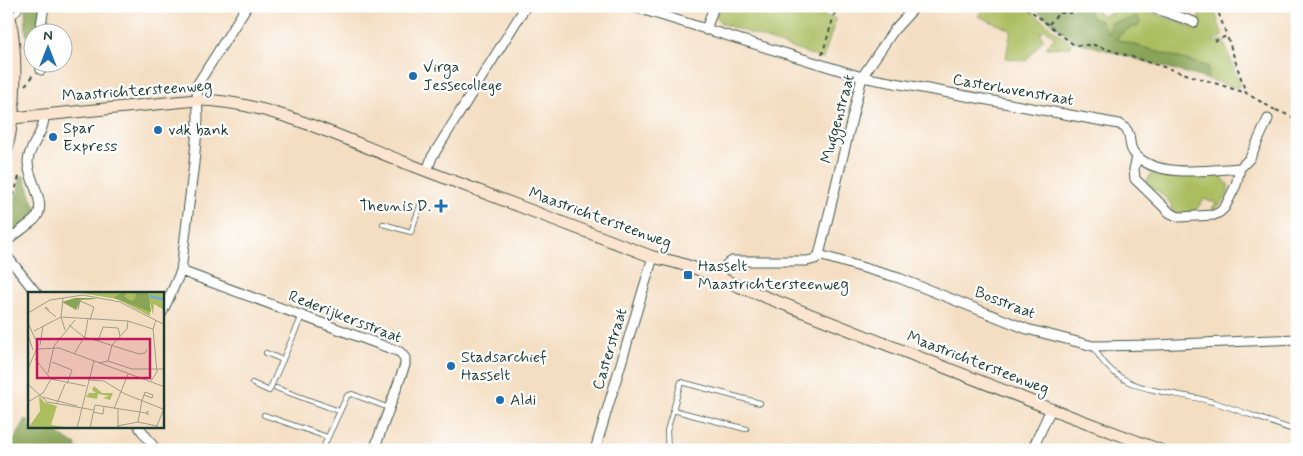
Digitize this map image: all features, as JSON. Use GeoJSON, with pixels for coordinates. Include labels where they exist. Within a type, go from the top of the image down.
{"type":"FeatureCollection","features":[{"type":"Feature","properties":{"kind":"main road"},"geometry":{"type":"LineString","coordinates":[[6,153],[14,74],[11,19],[8,6]]}},
{"type":"Feature","properties":{"kind":"main road","name":"Maastrichtersteenweg"},"geometry":{"type":"LineString","coordinates":[[10,119],[197,100],[216,100],[260,109],[321,130],[430,174],[653,257],[681,263],[718,276],[740,288],[1160,450]]}},
{"type":"Feature","properties":{"kind":"street"},"geometry":{"type":"LineString","coordinates":[[42,22],[44,6]]}},
{"type":"Feature","properties":{"kind":"street"},"geometry":{"type":"LineString","coordinates":[[164,309],[181,271],[198,119],[197,85],[247,6]]}},
{"type":"Feature","properties":{"kind":"street"},"geometry":{"type":"LineString","coordinates":[[430,174],[432,157],[526,6]]}},
{"type":"Feature","properties":{"kind":"street","name":"Casterhovenstraat"},"geometry":{"type":"LineString","coordinates":[[631,6],[862,77],[1119,124],[1129,132],[1131,150],[1137,157],[1134,169],[1135,180],[1170,213],[1179,217],[1214,215],[1225,207],[1236,185],[1240,168],[1250,158],[1268,119]]}},
{"type":"Feature","properties":{"kind":"street"},"geometry":{"type":"LineString","coordinates":[[706,30],[714,6]]}},
{"type":"Feature","properties":{"kind":"street","name":"Muggenstraat"},"geometry":{"type":"LineString","coordinates":[[819,255],[862,77],[894,30],[916,6]]}},
{"type":"Feature","properties":{"kind":"street"},"geometry":{"type":"LineString","coordinates":[[1148,6],[1194,22]]}},
{"type":"Feature","properties":{"kind":"street"},"geometry":{"type":"LineString","coordinates":[[6,242],[35,219],[39,211],[37,194],[28,167],[28,160],[45,124],[44,115]]}},
{"type":"Feature","properties":{"kind":"street"},"geometry":{"type":"LineString","coordinates":[[1137,157],[1152,165],[1175,171],[1240,168]]}},
{"type":"Feature","properties":{"kind":"street"},"geometry":{"type":"LineString","coordinates":[[6,255],[35,292]]}},
{"type":"Feature","properties":{"kind":"street"},"geometry":{"type":"LineString","coordinates":[[718,276],[726,265],[732,261],[807,261],[815,259],[819,255]]}},
{"type":"Feature","properties":{"kind":"street","name":"Bosstraat"},"geometry":{"type":"LineString","coordinates":[[819,255],[900,278],[1027,329],[1093,346],[1297,338]]}},
{"type":"Feature","properties":{"kind":"street","name":"Casterstraat"},"geometry":{"type":"LineString","coordinates":[[595,450],[653,257]]}},
{"type":"Feature","properties":{"kind":"street","name":"Rederijkersstraat"},"geometry":{"type":"LineString","coordinates":[[181,271],[400,352],[405,358],[405,365],[374,450]]}},
{"type":"Feature","properties":{"kind":"street"},"geometry":{"type":"LineString","coordinates":[[1032,450],[1051,409]]}},
{"type":"Feature","properties":{"kind":"street"},"geometry":{"type":"LineString","coordinates":[[140,428],[156,450]]}},
{"type":"Feature","properties":{"kind":"lane"},"geometry":{"type":"LineString","coordinates":[[11,19],[19,10],[19,6]]}},
{"type":"Feature","properties":{"kind":"lane"},"geometry":{"type":"LineString","coordinates":[[383,224],[411,232],[422,203]]}},
{"type":"Feature","properties":{"kind":"lane"},"geometry":{"type":"LineString","coordinates":[[252,383],[269,391],[302,316]]}},
{"type":"Feature","properties":{"kind":"lane"},"geometry":{"type":"LineString","coordinates":[[1093,346],[1100,360],[1122,379],[1147,390],[1212,402],[1297,431]]}},
{"type":"Feature","properties":{"kind":"lane"},"geometry":{"type":"LineString","coordinates":[[266,353],[283,360]]}},
{"type":"Feature","properties":{"kind":"lane"},"geometry":{"type":"LineString","coordinates":[[668,450],[667,431],[681,382],[760,403]]}},
{"type":"Feature","properties":{"kind":"lane"},"geometry":{"type":"LineString","coordinates":[[276,388],[340,411]]}},
{"type":"Feature","properties":{"kind":"lane"},"geometry":{"type":"LineString","coordinates":[[322,450],[347,396],[352,394],[389,408]]}},
{"type":"Feature","properties":{"kind":"lane"},"geometry":{"type":"LineString","coordinates":[[673,410],[746,429]]}},
{"type":"Feature","properties":{"kind":"lane"},"geometry":{"type":"LineString","coordinates":[[264,415],[327,438]]}},
{"type":"Feature","properties":{"kind":"path"},"geometry":{"type":"LineString","coordinates":[[820,64],[837,6]]}},
{"type":"Feature","properties":{"kind":"path"},"geometry":{"type":"LineString","coordinates":[[1026,6],[1074,45],[1094,45],[1246,93],[1275,110],[1297,119]]}},
{"type":"Feature","properties":{"kind":"path"},"geometry":{"type":"LineString","coordinates":[[1049,24],[1059,13],[1072,13],[1095,6]]}},
{"type":"Feature","properties":{"kind":"path"},"geometry":{"type":"LineString","coordinates":[[1216,6],[1246,93]]}},
{"type":"Feature","properties":{"kind":"path"},"geometry":{"type":"LineString","coordinates":[[1214,41],[1226,36]]}},
{"type":"Feature","properties":{"kind":"path"},"geometry":{"type":"LineString","coordinates":[[1268,119],[1275,110]]}},
{"type":"Feature","properties":{"kind":"path"},"geometry":{"type":"LineString","coordinates":[[6,210],[13,198],[22,168],[28,160]]}},
{"type":"Feature","properties":{"kind":"green space"},"geometry":{"type":"Polygon","coordinates":[[[25,6],[42,6],[38,22],[26,22],[25,6]]]}},
{"type":"Feature","properties":{"kind":"green space"},"geometry":{"type":"Polygon","coordinates":[[[719,6],[822,6],[820,14],[836,19],[823,59],[721,23],[716,17],[719,6]]]}},
{"type":"Feature","properties":{"kind":"green space"},"geometry":{"type":"Polygon","coordinates":[[[990,6],[1024,6],[1071,43],[1071,47],[1046,48],[1055,37],[1044,29],[1040,34],[1044,38],[1026,61],[1006,58],[1011,30],[978,16],[984,8],[986,10],[990,6]]]}},
{"type":"Feature","properties":{"kind":"green space"},"geometry":{"type":"Polygon","coordinates":[[[1031,6],[1085,8],[1093,19],[1100,20],[1109,34],[1110,23],[1129,19],[1133,16],[1138,17],[1140,22],[1138,26],[1126,30],[1115,39],[1209,67],[1207,79],[1074,41],[1031,6]]]}},
{"type":"Feature","properties":{"kind":"green space"},"geometry":{"type":"Polygon","coordinates":[[[1082,6],[1093,6],[1101,16],[1112,13],[1116,6],[1135,6],[1194,28],[1204,6],[1213,6],[1223,36],[1213,40],[1214,42],[1223,40],[1240,84],[1237,88],[1207,79],[1209,67],[1114,39],[1126,30],[1138,26],[1129,19],[1110,23],[1109,35],[1093,19],[1088,10],[1082,6]]]}},
{"type":"Feature","properties":{"kind":"green space"},"geometry":{"type":"Polygon","coordinates":[[[1147,166],[1167,174],[1220,175],[1228,184],[1227,195],[1223,202],[1213,210],[1212,208],[1217,202],[1204,199],[1193,214],[1181,215],[1170,209],[1172,205],[1156,189],[1153,192],[1145,184],[1151,174],[1145,168],[1147,166]]]}},
{"type":"Feature","properties":{"kind":"green space"},"geometry":{"type":"Polygon","coordinates":[[[21,176],[24,176],[35,206],[35,213],[12,235],[6,233],[6,214],[18,191],[21,176]]]}},
{"type":"Feature","properties":{"kind":"green space"},"geometry":{"type":"Polygon","coordinates":[[[26,419],[28,420],[28,428],[59,428],[56,433],[76,445],[75,447],[80,450],[8,450],[26,419]]]}},
{"type":"Feature","properties":{"kind":"place","name":"Virga Jessecollege"},"geometry":{"type":"Point","coordinates":[413,76]}},
{"type":"Feature","properties":{"kind":"place","name":"vdk bank"},"geometry":{"type":"Point","coordinates":[158,130]}},
{"type":"Feature","properties":{"kind":"place","name":"Spar Express"},"geometry":{"type":"Point","coordinates":[53,137]}},
{"type":"Feature","properties":{"kind":"place","name":"Theunis D."},"geometry":{"type":"Point","coordinates":[441,206]}},
{"type":"Feature","properties":{"kind":"place","name":"Hasselt Maastrichtersteenweg"},"geometry":{"type":"Point","coordinates":[688,275]}},
{"type":"Feature","properties":{"kind":"place","name":"Stadsarchief Hasselt"},"geometry":{"type":"Point","coordinates":[451,366]}},
{"type":"Feature","properties":{"kind":"place","name":"Aldi"},"geometry":{"type":"Point","coordinates":[500,400]}}]}
